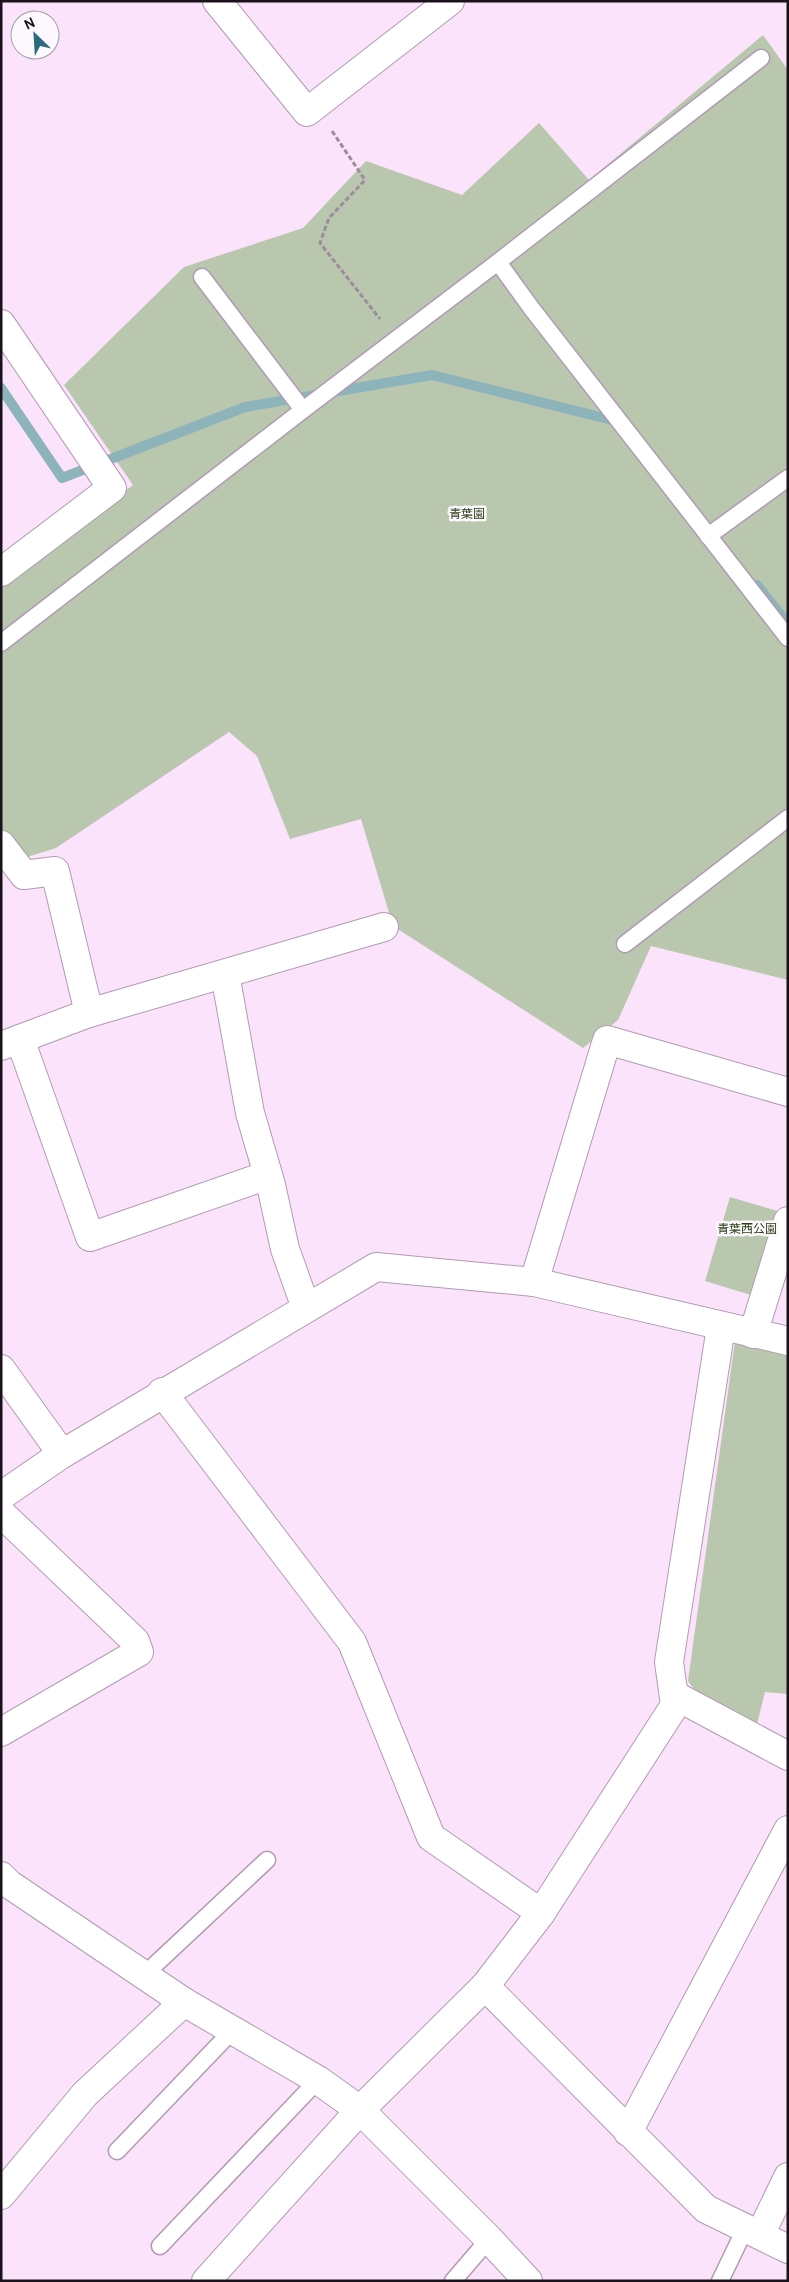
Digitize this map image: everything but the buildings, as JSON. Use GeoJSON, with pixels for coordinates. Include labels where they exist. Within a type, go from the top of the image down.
{"type":"FeatureCollection","features":[{"type":"Feature","properties":{"kind":"street"},"geometry":{"type":"LineString","coordinates":[[217,1],[307,112],[450,1]]}},
{"type":"Feature","properties":{"kind":"street"},"geometry":{"type":"LineString","coordinates":[[1,324],[112,488],[1,572]]}},
{"type":"Feature","properties":{"kind":"street"},"geometry":{"type":"LineString","coordinates":[[1,845],[24,875],[55,871],[89,1013]]}},
{"type":"Feature","properties":{"kind":"street"},"geometry":{"type":"LineString","coordinates":[[268,1175],[90,1237],[10,1043],[89,1013],[384,927]]}},
{"type":"Feature","properties":{"kind":"street"},"geometry":{"type":"LineString","coordinates":[[224,974],[250,1113],[268,1175],[286,1249],[306,1308]]}},
{"type":"Feature","properties":{"kind":"street"},"geometry":{"type":"LineString","coordinates":[[534,1282],[607,1040],[788,1092]]}},
{"type":"Feature","properties":{"kind":"street"},"geometry":{"type":"LineString","coordinates":[[754,1334],[788,1221]]}},
{"type":"Feature","properties":{"kind":"street"},"geometry":{"type":"LineString","coordinates":[[1,1496],[62,1454],[162,1392],[376,1267],[534,1282],[788,1342]]}},
{"type":"Feature","properties":{"kind":"street"},"geometry":{"type":"LineString","coordinates":[[206,2281],[360,2110],[485,1986],[541,1913],[675,1705],[669,1662],[721,1327]]}},
{"type":"Feature","properties":{"kind":"street"},"geometry":{"type":"LineString","coordinates":[[1,1369],[62,1454]]}},
{"type":"Feature","properties":{"kind":"street"},"geometry":{"type":"LineString","coordinates":[[162,1392],[352,1642],[431,1837],[541,1913]]}},
{"type":"Feature","properties":{"kind":"street"},"geometry":{"type":"LineString","coordinates":[[1,1513],[136,1640],[139,1652],[1,1732]]}},
{"type":"Feature","properties":{"kind":"street"},"geometry":{"type":"LineString","coordinates":[[674,1695],[788,1756]]}},
{"type":"Feature","properties":{"kind":"street"},"geometry":{"type":"LineString","coordinates":[[628,2132],[788,1830]]}},
{"type":"Feature","properties":{"kind":"street"},"geometry":{"type":"LineString","coordinates":[[4,1884],[184,2002],[318,2080],[360,2110],[489,2239],[528,2281]]}},
{"type":"Feature","properties":{"kind":"street"},"geometry":{"type":"LineString","coordinates":[[485,1986],[706,2210],[788,2249]]}},
{"type":"Feature","properties":{"kind":"street"},"geometry":{"type":"LineString","coordinates":[[1,2195],[86,2094],[184,2002]]}},
{"type":"Feature","properties":{"kind":"street"},"geometry":{"type":"LineString","coordinates":[[752,2232],[788,2178]]}},
{"type":"Feature","properties":{"kind":"lane"},"geometry":{"type":"LineString","coordinates":[[1,643],[761,58]]}},
{"type":"Feature","properties":{"kind":"lane"},"geometry":{"type":"LineString","coordinates":[[498,262],[532,310],[788,638]]}},
{"type":"Feature","properties":{"kind":"lane"},"geometry":{"type":"LineString","coordinates":[[202,277],[303,410]]}},
{"type":"Feature","properties":{"kind":"lane"},"geometry":{"type":"LineString","coordinates":[[708,536],[788,478]]}},
{"type":"Feature","properties":{"kind":"lane"},"geometry":{"type":"LineString","coordinates":[[625,944],[788,818]]}},
{"type":"Feature","properties":{"kind":"lane"},"geometry":{"type":"LineString","coordinates":[[144,1975],[267,1860]]}},
{"type":"Feature","properties":{"kind":"lane"},"geometry":{"type":"LineString","coordinates":[[117,2151],[233,2030]]}},
{"type":"Feature","properties":{"kind":"lane"},"geometry":{"type":"LineString","coordinates":[[160,2246],[318,2080]]}},
{"type":"Feature","properties":{"kind":"lane"},"geometry":{"type":"LineString","coordinates":[[720,2281],[752,2232]]}},
{"type":"Feature","properties":{"kind":"lane"},"geometry":{"type":"LineString","coordinates":[[453,2281],[489,2239]]}},
{"type":"Feature","properties":{"kind":"path"},"geometry":{"type":"LineString","coordinates":[[315,106],[365,180],[329,218],[320,243],[396,340]]}},
{"type":"Feature","properties":{"kind":"green space","name":"青葉園"},"geometry":{"type":"Polygon","coordinates":[[[763,35],[788,70],[788,980],[651,946],[618,1020],[583,1048],[393,926],[361,819],[290,839],[257,756],[229,732],[56,848],[1,865],[1,583],[133,485],[64,385],[184,267],[303,228],[366,161],[462,195],[539,123],[589,180],[763,35]]]}},
{"type":"Feature","properties":{"kind":"green space","name":"青葉西公園"},"geometry":{"type":"Polygon","coordinates":[[[730,1197],[781,1212],[751,1295],[705,1281],[730,1197]]]}},
{"type":"Feature","properties":{"kind":"green space"},"geometry":{"type":"Polygon","coordinates":[[[735,1341],[788,1352],[788,1694],[765,1692],[756,1728],[699,1696],[688,1681],[735,1341]]]}},
{"type":"Feature","properties":{"kind":"waterway"},"geometry":{"type":"LineString","coordinates":[[1,388],[62,478],[245,407],[432,375],[620,422]]}},
{"type":"Feature","properties":{"kind":"waterway"},"geometry":{"type":"LineString","coordinates":[[757,585],[788,624]]}}]}
